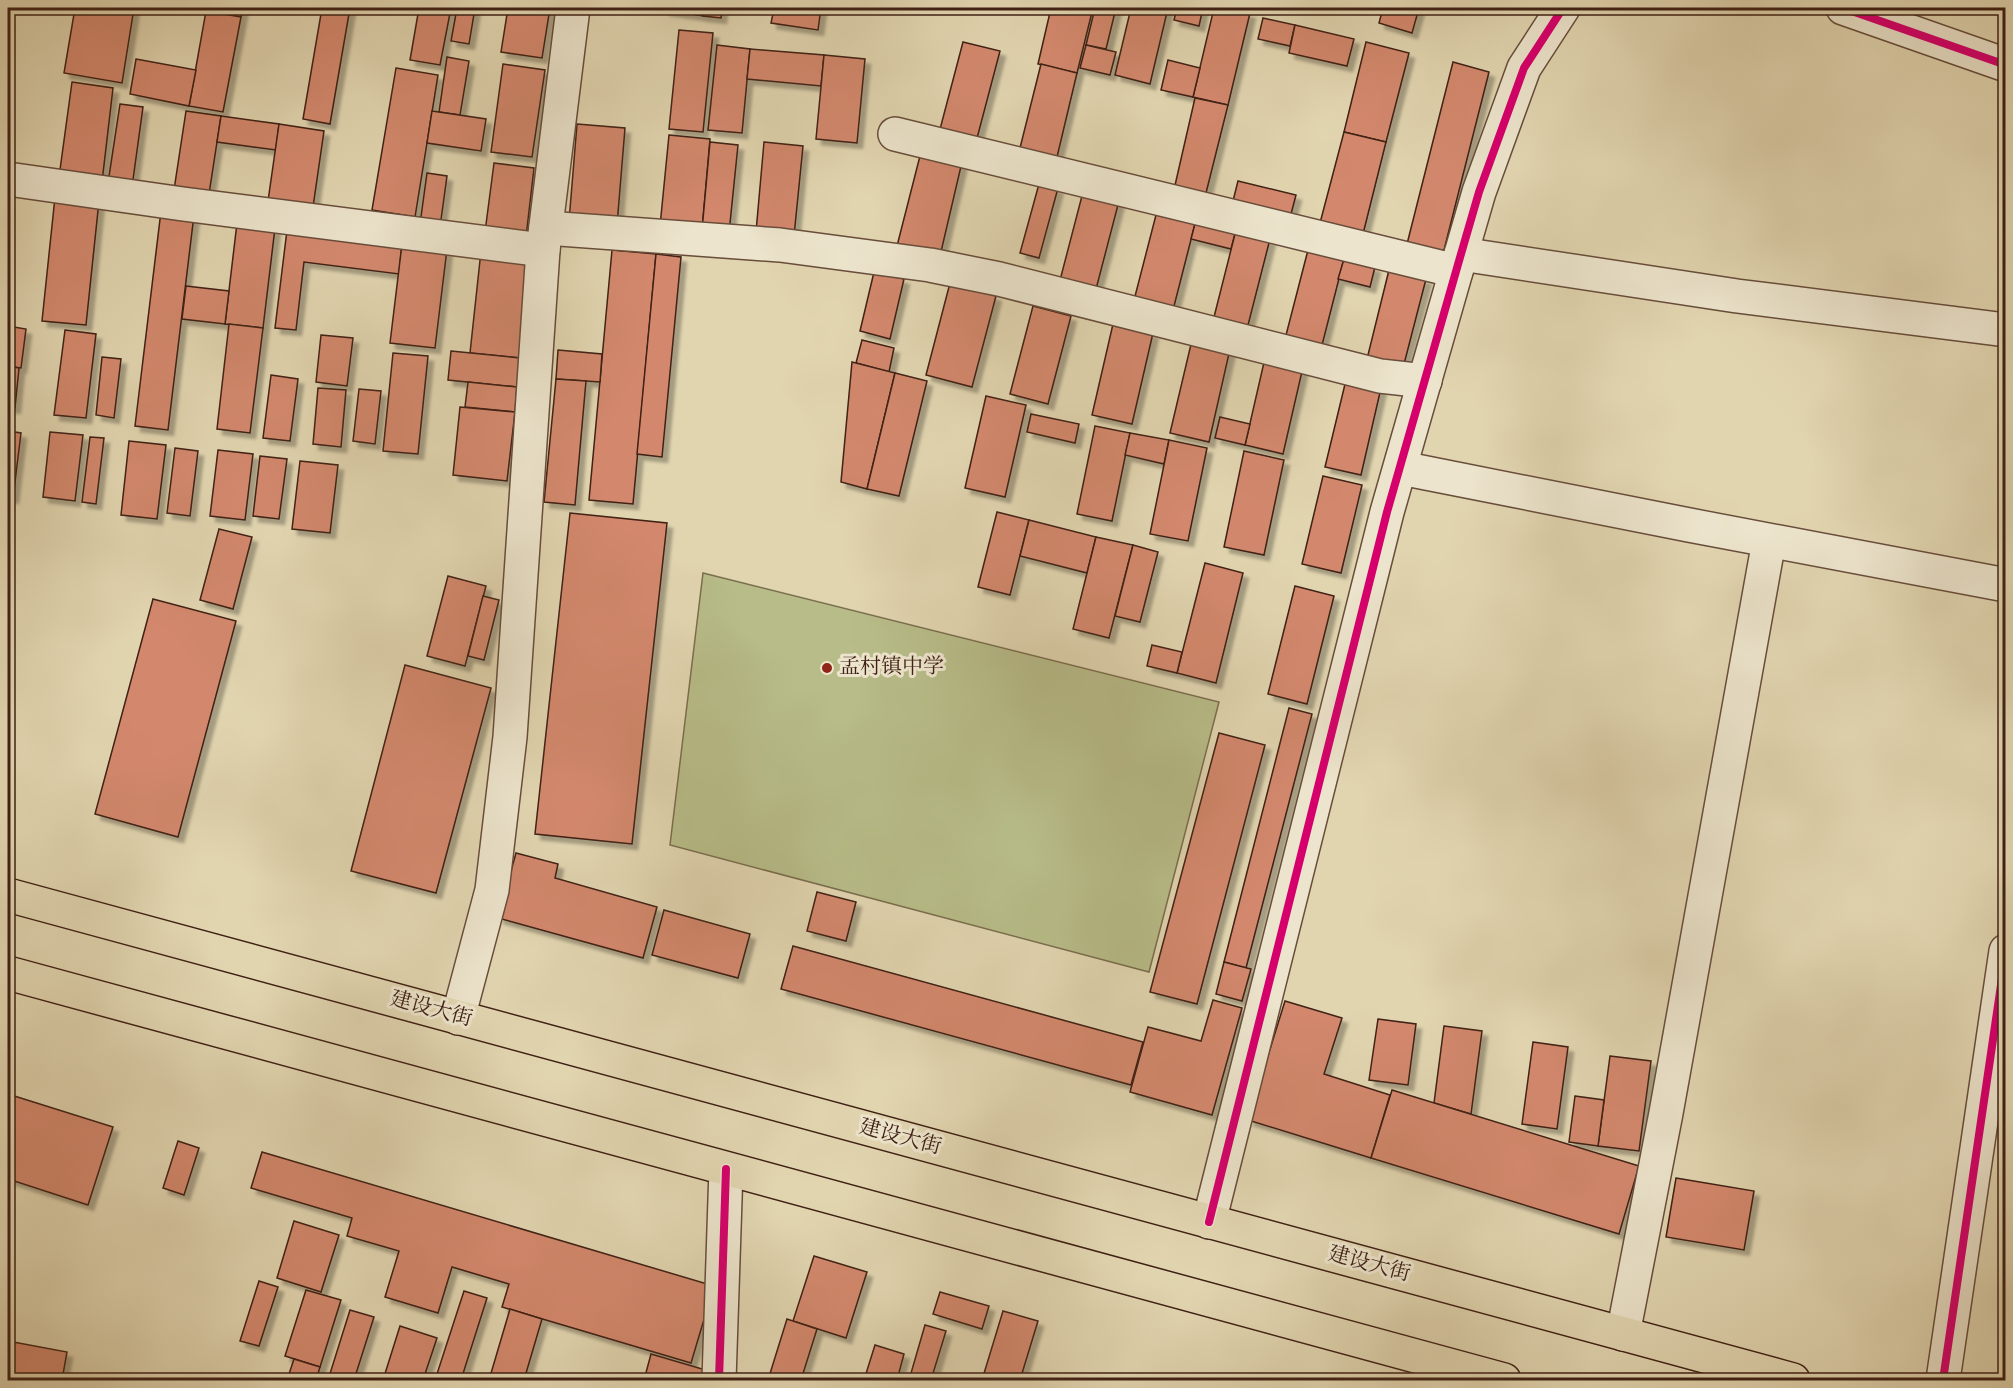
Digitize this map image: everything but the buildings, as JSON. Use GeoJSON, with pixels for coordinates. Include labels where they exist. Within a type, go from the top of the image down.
{"type":"FeatureCollection","features":[{"type":"Feature","properties":{"kind":"main road","name":"建设大街"},"geometry":{"type":"LineString","coordinates":[[8,895],[1793,1380]]}},
{"type":"Feature","properties":{"kind":"main road"},"geometry":{"type":"LineString","coordinates":[[8,973],[1503,1380]]}},
{"type":"Feature","properties":{"kind":"street"},"geometry":{"type":"LineString","coordinates":[[458,1018],[492,890],[510,737],[544,239],[573,8]]}},
{"type":"Feature","properties":{"kind":"street"},"geometry":{"type":"LineString","coordinates":[[1209,1222],[1387,512],[1458,263],[1479,192],[1524,68],[1563,8]]}},
{"type":"Feature","properties":{"kind":"street"},"geometry":{"type":"LineString","coordinates":[[1843,8],[2006,65]]}},
{"type":"Feature","properties":{"kind":"street"},"geometry":{"type":"LineString","coordinates":[[895,134],[1458,263],[2006,330]]}},
{"type":"Feature","properties":{"kind":"street"},"geometry":{"type":"LineString","coordinates":[[8,179],[183,204],[544,239],[780,245],[930,265],[999,279],[1380,376],[1425,381]]}},
{"type":"Feature","properties":{"kind":"street"},"geometry":{"type":"LineString","coordinates":[[1401,468],[2006,585]]}},
{"type":"Feature","properties":{"kind":"street"},"geometry":{"type":"LineString","coordinates":[[1623,1334],[1666,1113],[1769,541]]}},
{"type":"Feature","properties":{"kind":"street"},"geometry":{"type":"LineString","coordinates":[[1943,1380],[2006,951]]}},
{"type":"Feature","properties":{"kind":"street"},"geometry":{"type":"LineString","coordinates":[[719,1380],[726,1169]]}},
{"type":"Feature","properties":{"kind":"green space"},"geometry":{"type":"Polygon","coordinates":[[[703,573],[1219,702],[1149,972],[670,845],[703,573]]]}},
{"type":"Feature","properties":{"kind":"cycle path"},"geometry":{"type":"LineString","coordinates":[[1209,1222],[1387,512],[1479,192],[1524,68],[1563,8]]}},
{"type":"Feature","properties":{"kind":"cycle path"},"geometry":{"type":"LineString","coordinates":[[1843,8],[2006,65]]}},
{"type":"Feature","properties":{"kind":"cycle path"},"geometry":{"type":"LineString","coordinates":[[1943,1380],[2006,951]]}},
{"type":"Feature","properties":{"kind":"cycle path"},"geometry":{"type":"LineString","coordinates":[[719,1380],[726,1169]]}},
{"type":"Feature","properties":{"kind":"place","name":"孟村镇中学"},"geometry":{"type":"Point","coordinates":[827,668]}}]}
